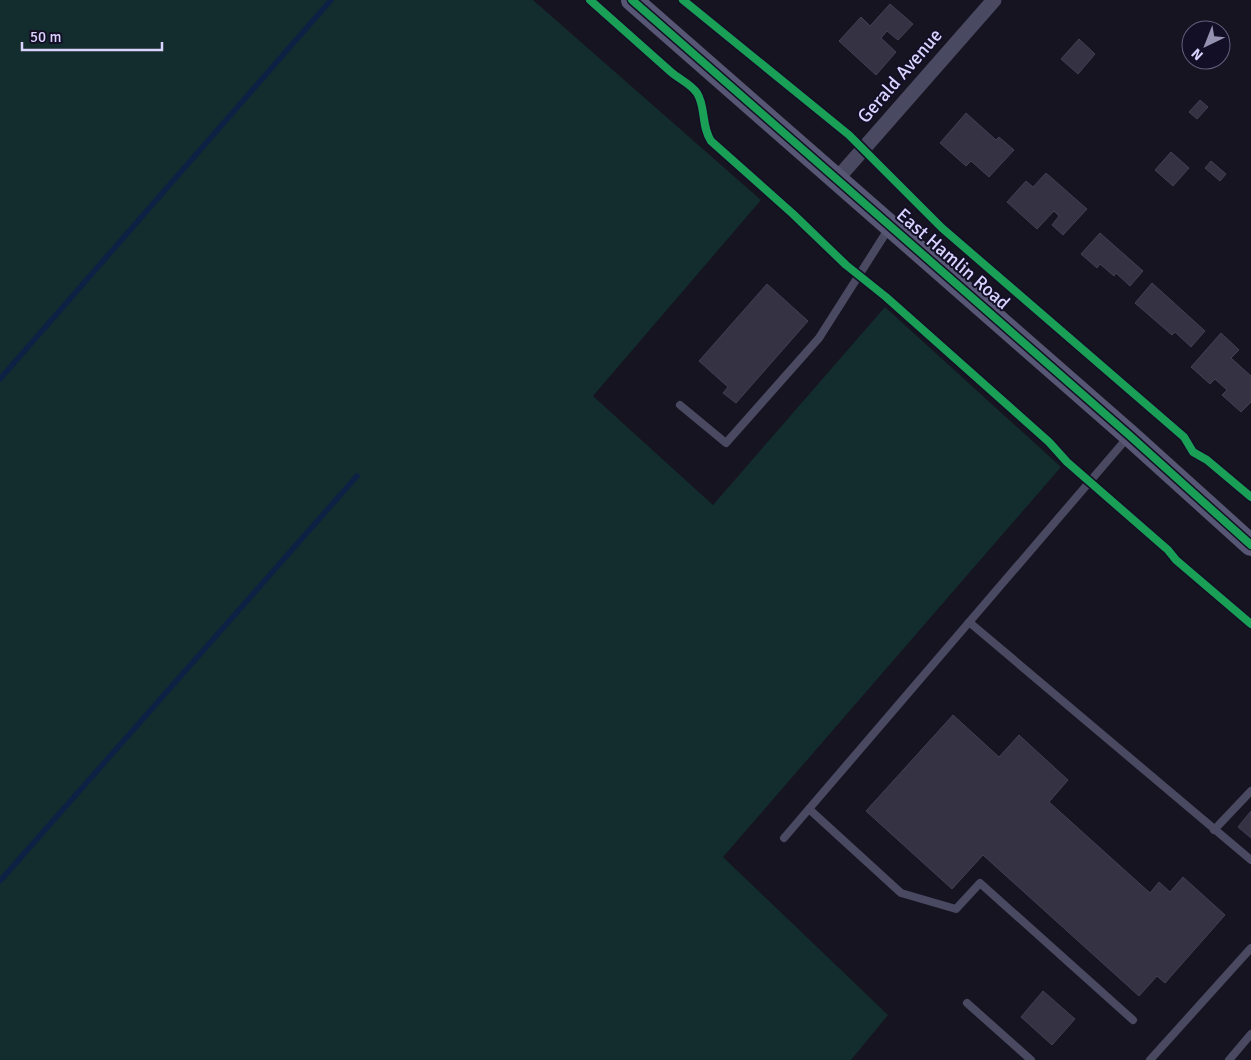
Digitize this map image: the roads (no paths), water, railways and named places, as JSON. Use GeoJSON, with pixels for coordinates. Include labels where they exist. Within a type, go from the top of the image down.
{"type":"FeatureCollection","features":[{"type":"Feature","properties":{"kind":"street","name":"East Hamlin Road"},"geometry":{"type":"LineString","coordinates":[[632,0],[1251,544]]}},
{"type":"Feature","properties":{"kind":"street","name":"Gerald Avenue"},"geometry":{"type":"LineString","coordinates":[[837,179],[994,0]]}},
{"type":"Feature","properties":{"kind":"lane"},"geometry":{"type":"LineString","coordinates":[[680,404],[726,442],[819,338],[890,226]]}},
{"type":"Feature","properties":{"kind":"lane"},"geometry":{"type":"LineString","coordinates":[[784,838],[1129,435]]}},
{"type":"Feature","properties":{"kind":"lane"},"geometry":{"type":"LineString","coordinates":[[969,622],[1251,860]]}},
{"type":"Feature","properties":{"kind":"lane"},"geometry":{"type":"LineString","coordinates":[[1214,830],[1251,790]]}},
{"type":"Feature","properties":{"kind":"lane"},"geometry":{"type":"LineString","coordinates":[[809,809],[901,893],[956,908],[980,882],[1133,1020]]}},
{"type":"Feature","properties":{"kind":"lane"},"geometry":{"type":"LineString","coordinates":[[1150,1060],[1251,948]]}},
{"type":"Feature","properties":{"kind":"lane"},"geometry":{"type":"LineString","coordinates":[[967,1003],[1031,1060]]}},
{"type":"Feature","properties":{"kind":"lane"},"geometry":{"type":"LineString","coordinates":[[1229,1060],[1251,1034]]}},
{"type":"Feature","properties":{"kind":"waterway"},"geometry":{"type":"LineString","coordinates":[[0,379],[331,0]]}},
{"type":"Feature","properties":{"kind":"waterway"},"geometry":{"type":"LineString","coordinates":[[0,881],[357,476]]}}]}
